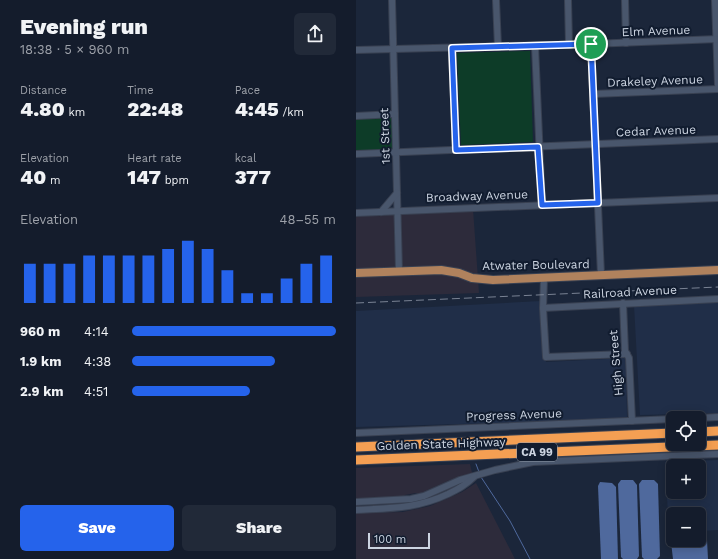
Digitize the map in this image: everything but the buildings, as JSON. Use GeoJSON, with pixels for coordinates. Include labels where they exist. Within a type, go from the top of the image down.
{"type":"FeatureCollection","features":[{"type":"Feature","properties":{"kind":"highway"},"geometry":{"type":"LineString","coordinates":[[706,432],[718,431]]}},
{"type":"Feature","properties":{"kind":"highway","name":"Golden State Highway"},"geometry":{"type":"LineString","coordinates":[[356,447],[666,433]]}},
{"type":"Feature","properties":{"kind":"highway","name":"Golden State Highway"},"geometry":{"type":"LineString","coordinates":[[356,460],[718,444]]}},
{"type":"Feature","properties":{"kind":"main road","name":"Atwater Boulevard"},"geometry":{"type":"LineString","coordinates":[[356,273],[441,270],[458,273],[472,278],[493,280],[718,270]]}},
{"type":"Feature","properties":{"kind":"street","name":"1st Street"},"geometry":{"type":"LineString","coordinates":[[392,0],[399,272]]}},
{"type":"Feature","properties":{"kind":"street"},"geometry":{"type":"LineString","coordinates":[[496,0],[498,47]]}},
{"type":"Feature","properties":{"kind":"street"},"geometry":{"type":"LineString","coordinates":[[568,0],[569,45]]}},
{"type":"Feature","properties":{"kind":"street"},"geometry":{"type":"LineString","coordinates":[[625,0],[626,43]]}},
{"type":"Feature","properties":{"kind":"street"},"geometry":{"type":"LineString","coordinates":[[715,0],[718,85]]}},
{"type":"Feature","properties":{"kind":"street","name":"Elm Avenue"},"geometry":{"type":"LineString","coordinates":[[356,50],[569,45],[717,39]]}},
{"type":"Feature","properties":{"kind":"street"},"geometry":{"type":"LineString","coordinates":[[591,44],[601,275]]}},
{"type":"Feature","properties":{"kind":"street"},"geometry":{"type":"LineString","coordinates":[[535,46],[538,147],[542,205]]}},
{"type":"Feature","properties":{"kind":"street"},"geometry":{"type":"LineString","coordinates":[[452,48],[456,150]]}},
{"type":"Feature","properties":{"kind":"street","name":"Drakeley Avenue"},"geometry":{"type":"LineString","coordinates":[[593,94],[718,89]]}},
{"type":"Feature","properties":{"kind":"street"},"geometry":{"type":"LineString","coordinates":[[356,116],[395,114]]}},
{"type":"Feature","properties":{"kind":"street","name":"Cedar Avenue"},"geometry":{"type":"LineString","coordinates":[[356,154],[718,139]]}},
{"type":"Feature","properties":{"kind":"street"},"geometry":{"type":"LineString","coordinates":[[381,212],[397,193]]}},
{"type":"Feature","properties":{"kind":"street","name":"Broadway Avenue"},"geometry":{"type":"LineString","coordinates":[[356,213],[718,198]]}},
{"type":"Feature","properties":{"kind":"street"},"geometry":{"type":"LineString","coordinates":[[544,278],[543,308],[546,357],[627,354]]}},
{"type":"Feature","properties":{"kind":"street","name":"Railroad Avenue"},"geometry":{"type":"LineString","coordinates":[[543,308],[718,299]]}},
{"type":"Feature","properties":{"kind":"street","name":"High Street"},"geometry":{"type":"LineString","coordinates":[[623,303],[625,351],[629,358],[632,421]]}},
{"type":"Feature","properties":{"kind":"street"},"geometry":{"type":"LineString","coordinates":[[706,418],[718,417]]}},
{"type":"Feature","properties":{"kind":"street","name":"Progress Avenue"},"geometry":{"type":"LineString","coordinates":[[356,433],[666,419]]}},
{"type":"Feature","properties":{"kind":"street"},"geometry":{"type":"LineString","coordinates":[[356,502],[411,499],[424,496],[460,480],[533,462],[718,454]]}},
{"type":"Feature","properties":{"kind":"street"},"geometry":{"type":"LineString","coordinates":[[356,510],[398,508],[424,504],[464,486],[474,477]]}},
{"type":"Feature","properties":{"kind":"shaded area"},"geometry":{"type":"Polygon","coordinates":[[[473,209],[479,293],[356,297],[356,211],[473,209]]]}},
{"type":"Feature","properties":{"kind":"shaded area"},"geometry":{"type":"Polygon","coordinates":[[[541,301],[546,362],[626,358],[627,417],[600,420],[356,427],[356,311],[541,301]]]}},
{"type":"Feature","properties":{"kind":"shaded area"},"geometry":{"type":"Polygon","coordinates":[[[718,302],[718,413],[706,413],[706,411],[666,411],[666,414],[640,415],[634,305],[718,302]]]}},
{"type":"Feature","properties":{"kind":"shaded area"},"geometry":{"type":"Polygon","coordinates":[[[706,460],[718,460],[718,530],[706,531],[706,507],[668,507],[667,499],[706,499],[706,460]]]}},
{"type":"Feature","properties":{"kind":"shaded area"},"geometry":{"type":"Polygon","coordinates":[[[470,464],[472,473],[450,480],[419,494],[416,493],[405,495],[403,497],[356,499],[356,468],[470,464]]]}},
{"type":"Feature","properties":{"kind":"shaded area"},"geometry":{"type":"Polygon","coordinates":[[[476,483],[515,559],[356,559],[356,513],[403,512],[430,506],[462,492],[476,483]]]}},
{"type":"Feature","properties":{"kind":"green space"},"geometry":{"type":"Polygon","coordinates":[[[530,51],[533,142],[461,145],[457,53],[530,51]]]}},
{"type":"Feature","properties":{"kind":"green space"},"geometry":{"type":"Polygon","coordinates":[[[392,117],[392,149],[356,152],[356,119],[392,117]]]}},
{"type":"Feature","properties":{"kind":"water"},"geometry":{"type":"Polygon","coordinates":[[[621,480],[633,480],[637,485],[639,556],[637,559],[623,559],[621,557],[618,484],[621,480]]]}},
{"type":"Feature","properties":{"kind":"water"},"geometry":{"type":"Polygon","coordinates":[[[642,480],[654,480],[658,484],[660,556],[657,559],[644,559],[642,557],[639,484],[642,480]]]}},
{"type":"Feature","properties":{"kind":"water"},"geometry":{"type":"Polygon","coordinates":[[[600,482],[612,483],[616,487],[618,559],[601,559],[598,486],[600,482]]]}},
{"type":"Feature","properties":{"kind":"water"},"geometry":{"type":"Polygon","coordinates":[[[706,539],[707,540],[708,559],[673,559],[672,547],[706,547],[706,539]]]}},
{"type":"Feature","properties":{"kind":"waterway"},"geometry":{"type":"LineString","coordinates":[[476,464],[479,472]]}},
{"type":"Feature","properties":{"kind":"waterway"},"geometry":{"type":"LineString","coordinates":[[481,477],[510,521],[530,559]]}},
{"type":"Feature","properties":{"kind":"railway"},"geometry":{"type":"LineString","coordinates":[[356,303],[718,287]]}},
{"type":"Feature","properties":{"kind":"route"},"geometry":{"type":"LineString","coordinates":[[591,44],[598,203],[542,205],[538,147],[456,150],[452,48],[591,44]]}}]}
